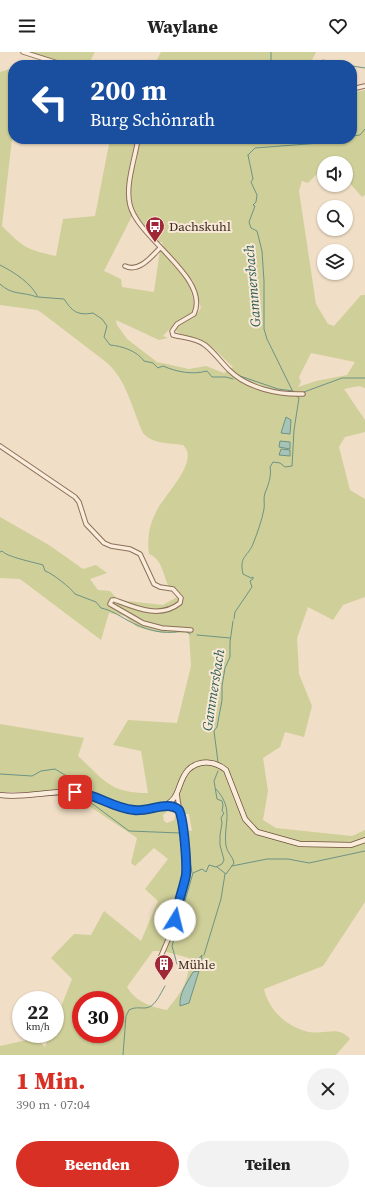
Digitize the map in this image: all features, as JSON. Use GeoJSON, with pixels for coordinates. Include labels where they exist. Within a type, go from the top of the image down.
{"type":"FeatureCollection","features":[{"type":"Feature","properties":{"kind":"street"},"geometry":{"type":"LineString","coordinates":[[23,52],[48,60]]}},
{"type":"Feature","properties":{"kind":"street"},"geometry":{"type":"LineString","coordinates":[[137,144],[129,189],[130,206],[137,221],[191,282],[198,303],[194,314],[177,324],[172,331],[173,335],[192,339],[204,344],[238,378],[253,385],[290,394],[304,394]]}},
{"type":"Feature","properties":{"kind":"street"},"geometry":{"type":"LineString","coordinates":[[125,266],[132,267],[143,264],[160,248]]}},
{"type":"Feature","properties":{"kind":"street"},"geometry":{"type":"LineString","coordinates":[[0,446],[77,499],[86,524],[104,543],[130,549],[140,554],[154,584],[160,587],[168,587],[177,592],[181,598],[180,604],[167,611],[159,612],[115,600],[112,600],[110,604],[143,623],[162,628],[190,630]]}},
{"type":"Feature","properties":{"kind":"street"},"geometry":{"type":"LineString","coordinates":[[167,805],[177,794],[187,771],[196,764],[208,762],[220,765],[226,770],[245,819],[257,832],[300,844],[351,845],[365,840]]}},
{"type":"Feature","properties":{"kind":"street"},"geometry":{"type":"LineString","coordinates":[[0,795],[75,792],[95,796],[114,806],[124,809],[152,810],[167,805],[174,806],[180,812]]}},
{"type":"Feature","properties":{"kind":"street"},"geometry":{"type":"LineString","coordinates":[[161,956],[173,928],[177,902],[186,873],[177,794]]}},
{"type":"Feature","properties":{"kind":"green space"},"geometry":{"type":"Polygon","coordinates":[[[30,52],[95,52],[91,60],[56,60],[30,52]]]}},
{"type":"Feature","properties":{"kind":"green space"},"geometry":{"type":"Polygon","coordinates":[[[161,52],[316,52],[312,60],[157,60],[161,52]]]}},
{"type":"Feature","properties":{"kind":"green space"},"geometry":{"type":"Polygon","coordinates":[[[8,70],[8,144],[11,144],[2,226],[15,239],[26,247],[38,252],[56,256],[63,219],[95,216],[109,144],[135,144],[128,178],[129,207],[132,216],[104,271],[121,279],[122,287],[154,292],[160,250],[189,283],[195,307],[191,314],[175,323],[163,336],[168,338],[159,340],[116,320],[117,325],[127,339],[157,362],[189,369],[206,366],[224,373],[233,367],[216,350],[200,340],[181,334],[175,330],[198,313],[201,308],[193,281],[163,247],[162,242],[158,242],[145,228],[134,209],[131,189],[140,144],[357,144],[357,92],[365,90],[365,195],[362,197],[353,187],[353,156],[317,156],[317,174],[308,183],[302,181],[299,191],[316,304],[328,324],[334,326],[361,295],[365,295],[365,388],[359,386],[344,389],[365,420],[365,432],[345,437],[339,447],[350,490],[365,499],[365,597],[343,605],[333,620],[308,607],[297,638],[299,674],[312,706],[304,737],[285,732],[280,747],[263,758],[268,791],[263,820],[276,828],[352,836],[365,830],[365,902],[323,966],[264,989],[270,1004],[286,1022],[301,1030],[309,1032],[341,1032],[350,1039],[336,1055],[0,1055],[0,1046],[14,1043],[41,1043],[45,1047],[47,1043],[64,1043],[64,999],[72,979],[51,958],[74,934],[91,935],[104,911],[141,941],[158,901],[145,889],[168,859],[154,848],[135,866],[131,863],[137,838],[86,804],[76,810],[53,792],[0,792],[0,724],[84,738],[78,756],[102,779],[116,788],[125,791],[148,793],[141,751],[113,745],[128,720],[177,723],[191,666],[189,633],[162,633],[137,627],[125,616],[109,613],[101,640],[20,579],[0,578],[0,517],[49,545],[83,569],[96,565],[107,573],[90,579],[98,590],[110,591],[118,600],[163,605],[179,596],[168,585],[162,567],[157,559],[149,554],[148,538],[150,527],[156,512],[184,469],[187,460],[187,452],[183,445],[156,441],[147,437],[143,433],[124,386],[113,369],[106,362],[37,310],[0,305],[0,72],[8,70]],[[311,353],[299,377],[301,382],[298,387],[316,381],[347,375],[355,362],[311,353]],[[168,811],[163,815],[164,821],[167,823],[174,820],[175,816],[179,814],[177,811],[174,813],[168,811]],[[183,814],[184,830],[192,831],[189,814],[183,814]],[[153,951],[127,987],[139,1000],[144,1003],[167,1010],[184,986],[188,974],[189,958],[163,951],[153,951]]]}},
{"type":"Feature","properties":{"kind":"shaded area"},"geometry":{"type":"Polygon","coordinates":[[[286,417],[291,420],[290,434],[281,433],[286,417]]]}},
{"type":"Feature","properties":{"kind":"shaded area"},"geometry":{"type":"Polygon","coordinates":[[[280,441],[290,442],[290,449],[279,447],[280,441]]]}},
{"type":"Feature","properties":{"kind":"shaded area"},"geometry":{"type":"Polygon","coordinates":[[[281,449],[290,450],[290,456],[279,455],[281,449]]]}},
{"type":"Feature","properties":{"kind":"shaded area"},"geometry":{"type":"Polygon","coordinates":[[[202,955],[201,967],[195,968],[194,964],[202,955]]]}},
{"type":"Feature","properties":{"kind":"shaded area"},"geometry":{"type":"Polygon","coordinates":[[[199,971],[189,1003],[180,1006],[182,992],[186,984],[193,972],[199,971]]]}},
{"type":"Feature","properties":{"kind":"waterway","name":"Gammersbach"},"geometry":{"type":"LineString","coordinates":[[271,52],[271,60]]}},
{"type":"Feature","properties":{"kind":"waterway"},"geometry":{"type":"LineString","coordinates":[[357,67],[365,68]]}},
{"type":"Feature","properties":{"kind":"waterway"},"geometry":{"type":"LineString","coordinates":[[357,135],[360,135],[365,129]]}},
{"type":"Feature","properties":{"kind":"waterway"},"geometry":{"type":"LineString","coordinates":[[248,155],[255,148],[307,144]]}},
{"type":"Feature","properties":{"kind":"waterway","name":"Gammersbach"},"geometry":{"type":"LineString","coordinates":[[248,155],[253,179],[251,182],[257,195],[256,202],[253,205],[255,206],[249,222],[251,228],[257,231],[262,251],[264,281],[264,329],[267,339],[293,392]]}},
{"type":"Feature","properties":{"kind":"waterway"},"geometry":{"type":"LineString","coordinates":[[0,265],[22,278],[38,297],[64,299],[76,312],[83,314],[93,313],[102,319],[107,326],[104,337],[110,345],[129,350],[137,354],[144,361],[153,363],[158,368],[163,366],[190,373],[207,371],[212,377],[226,377],[233,379]]}},
{"type":"Feature","properties":{"kind":"waterway"},"geometry":{"type":"LineString","coordinates":[[0,284],[13,292],[37,297]]}},
{"type":"Feature","properties":{"kind":"waterway"},"geometry":{"type":"LineString","coordinates":[[240,376],[278,389],[293,391]]}},
{"type":"Feature","properties":{"kind":"waterway"},"geometry":{"type":"LineString","coordinates":[[304,392],[342,378],[365,378]]}},
{"type":"Feature","properties":{"kind":"waterway","name":"Gammersbach"},"geometry":{"type":"LineString","coordinates":[[234,619],[235,612],[252,587],[250,581],[253,577],[251,578],[243,574],[242,564],[244,558],[251,549],[261,522],[264,509],[264,495],[270,477],[270,467],[273,462],[280,463],[285,467],[292,466],[294,430],[299,398],[295,395]]}},
{"type":"Feature","properties":{"kind":"waterway"},"geometry":{"type":"LineString","coordinates":[[0,552],[2,551],[15,557],[43,565],[45,571],[61,581],[75,594],[96,602],[101,608],[111,611],[134,624],[154,631],[182,631]]}},
{"type":"Feature","properties":{"kind":"waterway","name":"Gammersbach"},"geometry":{"type":"LineString","coordinates":[[218,762],[214,731],[217,727],[222,700],[222,686],[225,668],[230,657],[230,642],[233,621]]}},
{"type":"Feature","properties":{"kind":"waterway"},"geometry":{"type":"LineString","coordinates":[[185,631],[190,634]]}},
{"type":"Feature","properties":{"kind":"waterway"},"geometry":{"type":"LineString","coordinates":[[197,635],[230,638]]}},
{"type":"Feature","properties":{"kind":"waterway"},"geometry":{"type":"LineString","coordinates":[[0,774],[32,776],[41,771],[55,769],[70,778],[78,788]]}},
{"type":"Feature","properties":{"kind":"waterway","name":"Gammersbach"},"geometry":{"type":"LineString","coordinates":[[177,964],[172,946],[193,873],[202,869],[206,872],[209,865],[216,867],[222,864],[224,860],[220,845],[221,818],[224,813],[222,811],[223,805],[222,801],[217,799],[214,781],[218,771]]}},
{"type":"Feature","properties":{"kind":"waterway"},"geometry":{"type":"LineString","coordinates":[[216,789],[222,797],[227,810],[225,838],[226,846],[234,863],[226,874],[217,867]]}},
{"type":"Feature","properties":{"kind":"waterway"},"geometry":{"type":"LineString","coordinates":[[82,796],[129,831],[180,833]]}},
{"type":"Feature","properties":{"kind":"waterway"},"geometry":{"type":"LineString","coordinates":[[186,834],[192,873]]}},
{"type":"Feature","properties":{"kind":"waterway"},"geometry":{"type":"LineString","coordinates":[[232,866],[267,859],[288,859],[309,863],[365,851]]}},
{"type":"Feature","properties":{"kind":"waterway"},"geometry":{"type":"LineString","coordinates":[[204,955],[221,899],[225,874]]}},
{"type":"Feature","properties":{"kind":"waterway","name":"Gammersbach"},"geometry":{"type":"LineString","coordinates":[[123,1055],[126,1016],[129,1010],[152,1006],[165,986]]}},
{"type":"Feature","properties":{"kind":"place","name":"Dachskuhl"},"geometry":{"type":"Point","coordinates":[155,243]}},
{"type":"Feature","properties":{"kind":"place","name":"Mühle"},"geometry":{"type":"Point","coordinates":[164,981]}},
{"type":"Feature","properties":{"kind":"route"},"geometry":{"type":"LineString","coordinates":[[75,792],[95,796],[114,806],[124,809],[137,811],[152,810],[170,805],[179,810],[184,840],[186,873],[177,902],[175,920]]}}]}
